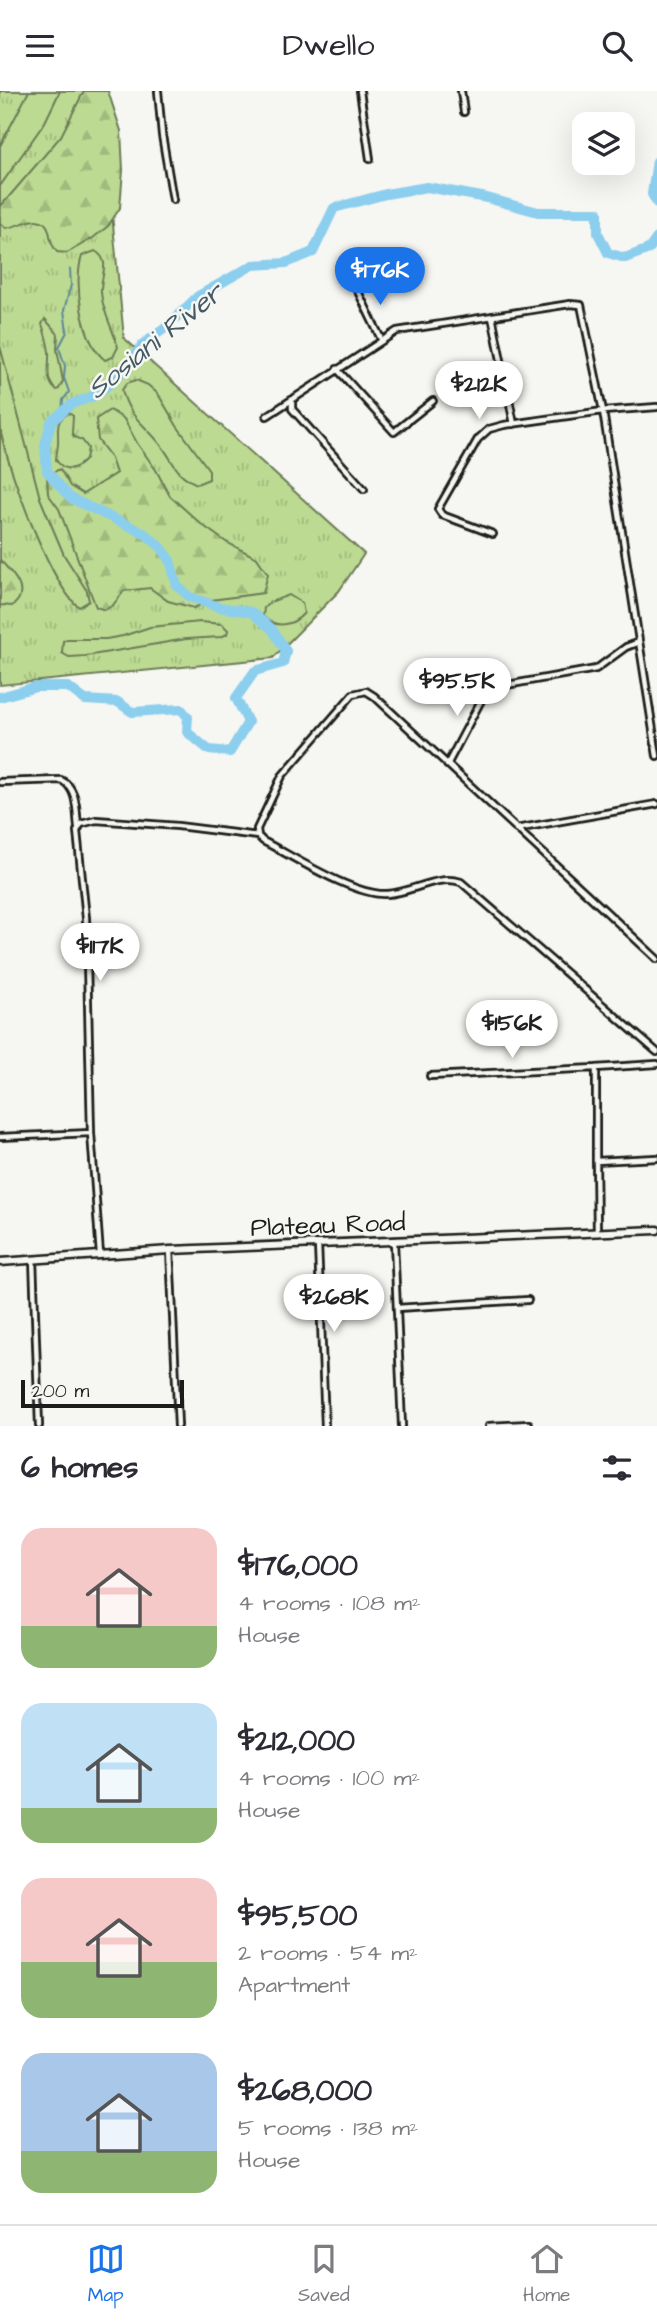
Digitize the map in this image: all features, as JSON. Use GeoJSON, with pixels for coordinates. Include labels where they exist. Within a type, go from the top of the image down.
{"type":"FeatureCollection","features":[{"type":"Feature","properties":{"kind":"street"},"geometry":{"type":"LineString","coordinates":[[158,91],[173,200]]}},
{"type":"Feature","properties":{"kind":"street"},"geometry":{"type":"LineString","coordinates":[[360,91],[370,159]]}},
{"type":"Feature","properties":{"kind":"street"},"geometry":{"type":"LineString","coordinates":[[461,91],[464,112]]}},
{"type":"Feature","properties":{"kind":"street"},"geometry":{"type":"LineString","coordinates":[[364,270],[352,279],[381,339]]}},
{"type":"Feature","properties":{"kind":"street"},"geometry":{"type":"LineString","coordinates":[[267,416],[397,331],[572,303],[580,305],[603,411],[657,756]]}},
{"type":"Feature","properties":{"kind":"street"},"geometry":{"type":"LineString","coordinates":[[492,316],[514,424]]}},
{"type":"Feature","properties":{"kind":"street"},"geometry":{"type":"LineString","coordinates":[[337,369],[394,432],[433,401]]}},
{"type":"Feature","properties":{"kind":"street"},"geometry":{"type":"LineString","coordinates":[[292,400],[292,409],[364,489]]}},
{"type":"Feature","properties":{"kind":"street"},"geometry":{"type":"LineString","coordinates":[[493,534],[442,515],[438,509],[478,439],[489,429],[603,411],[657,407]]}},
{"type":"Feature","properties":{"kind":"street"},"geometry":{"type":"LineString","coordinates":[[447,765],[489,688],[596,669],[626,647],[639,642]]}},
{"type":"Feature","properties":{"kind":"street"},"geometry":{"type":"LineString","coordinates":[[657,959],[366,691],[357,691],[346,700],[282,776],[257,829],[258,836],[263,841],[350,886],[385,895],[408,891],[440,880],[461,882],[657,1052]]}},
{"type":"Feature","properties":{"kind":"street"},"geometry":{"type":"LineString","coordinates":[[0,782],[61,780],[68,783],[73,790],[86,918],[91,1133],[100,1256]]}},
{"type":"Feature","properties":{"kind":"street"},"geometry":{"type":"LineString","coordinates":[[516,829],[657,804]]}},
{"type":"Feature","properties":{"kind":"street"},"geometry":{"type":"LineString","coordinates":[[78,827],[96,820],[258,836]]}},
{"type":"Feature","properties":{"kind":"street"},"geometry":{"type":"LineString","coordinates":[[430,1076],[657,1064]]}},
{"type":"Feature","properties":{"kind":"street"},"geometry":{"type":"LineString","coordinates":[[596,1069],[597,1233]]}},
{"type":"Feature","properties":{"kind":"street"},"geometry":{"type":"LineString","coordinates":[[0,1137],[91,1133]]}},
{"type":"Feature","properties":{"kind":"street"},"geometry":{"type":"LineString","coordinates":[[596,1161],[657,1158]]}},
{"type":"Feature","properties":{"kind":"street","name":"Plateau Road"},"geometry":{"type":"LineString","coordinates":[[0,1262],[170,1250],[657,1230]]}},
{"type":"Feature","properties":{"kind":"street"},"geometry":{"type":"LineString","coordinates":[[394,1240],[402,1426]]}},
{"type":"Feature","properties":{"kind":"street"},"geometry":{"type":"LineString","coordinates":[[318,1244],[325,1426]]}},
{"type":"Feature","properties":{"kind":"street"},"geometry":{"type":"LineString","coordinates":[[170,1250],[178,1426]]}},
{"type":"Feature","properties":{"kind":"street"},"geometry":{"type":"LineString","coordinates":[[33,1259],[39,1426]]}},
{"type":"Feature","properties":{"kind":"street"},"geometry":{"type":"LineString","coordinates":[[397,1308],[528,1300]]}},
{"type":"Feature","properties":{"kind":"street"},"geometry":{"type":"LineString","coordinates":[[489,1426],[529,1424]]}},
{"type":"Feature","properties":{"kind":"green space"},"geometry":{"type":"Polygon","coordinates":[[[0,91],[100,91],[124,338],[364,554],[339,591],[273,658],[0,685],[0,91]]]}},
{"type":"Feature","properties":{"kind":"green space"},"geometry":{"type":"Polygon","coordinates":[[[29,91],[60,91],[45,122],[0,186],[0,146],[29,91]]]}},
{"type":"Feature","properties":{"kind":"green space"},"geometry":{"type":"Polygon","coordinates":[[[84,91],[108,91],[121,131],[123,170],[120,208],[108,226],[93,238],[67,253],[57,252],[42,221],[30,221],[6,228],[0,223],[1,206],[61,136],[84,91]]]}},
{"type":"Feature","properties":{"kind":"green space"},"geometry":{"type":"Polygon","coordinates":[[[95,251],[103,259],[102,299],[118,347],[113,357],[105,360],[90,340],[79,296],[79,267],[82,256],[95,251]]]}},
{"type":"Feature","properties":{"kind":"green space"},"geometry":{"type":"Polygon","coordinates":[[[45,319],[58,334],[57,349],[63,381],[56,390],[49,377],[49,348],[42,324],[45,319]]]}},
{"type":"Feature","properties":{"kind":"green space"},"geometry":{"type":"Polygon","coordinates":[[[0,346],[40,498],[64,555],[87,591],[89,601],[79,607],[56,577],[44,553],[21,498],[5,449],[1,432],[0,346]]]}},
{"type":"Feature","properties":{"kind":"green space"},"geometry":{"type":"Polygon","coordinates":[[[136,380],[148,385],[158,394],[209,470],[209,479],[197,484],[183,476],[160,444],[133,414],[122,390],[127,383],[136,380]]]}},
{"type":"Feature","properties":{"kind":"green space"},"geometry":{"type":"Polygon","coordinates":[[[110,410],[124,419],[170,496],[226,542],[257,558],[268,574],[263,593],[211,600],[194,608],[168,601],[150,588],[124,591],[113,605],[105,610],[96,607],[59,509],[48,494],[47,475],[60,469],[70,486],[83,494],[116,473],[110,456],[98,440],[96,419],[110,410]]]}},
{"type":"Feature","properties":{"kind":"green space"},"geometry":{"type":"Polygon","coordinates":[[[69,413],[73,416],[74,437],[82,440],[88,448],[86,459],[71,469],[63,467],[56,460],[59,422],[69,413]]]}},
{"type":"Feature","properties":{"kind":"green space"},"geometry":{"type":"Polygon","coordinates":[[[0,560],[20,589],[18,601],[12,606],[0,605],[0,560]]]}},
{"type":"Feature","properties":{"kind":"green space"},"geometry":{"type":"Polygon","coordinates":[[[289,595],[302,603],[304,613],[300,617],[289,623],[278,624],[263,616],[264,608],[270,602],[289,595]]]}},
{"type":"Feature","properties":{"kind":"green space"},"geometry":{"type":"Polygon","coordinates":[[[200,622],[222,624],[228,630],[227,634],[86,656],[69,657],[62,653],[63,641],[67,639],[106,639],[150,627],[200,622]]]}},
{"type":"Feature","properties":{"kind":"waterway","name":"Sosiani River"},"geometry":{"type":"LineString","coordinates":[[657,161],[652,194],[657,203]]}},
{"type":"Feature","properties":{"kind":"waterway","name":"Sosiani River"},"geometry":{"type":"LineString","coordinates":[[0,697],[36,687],[68,687],[85,700],[118,702],[132,712],[181,709],[188,717],[187,732],[209,750],[230,752],[248,722],[236,698],[255,671],[283,663],[286,651],[272,629],[251,612],[219,607],[190,597],[177,586],[170,560],[161,547],[144,533],[70,498],[47,471],[45,445],[51,422],[72,404],[96,395],[113,381],[143,344],[164,329],[198,296],[253,265],[286,263],[313,252],[334,208],[386,194],[427,187],[487,198],[538,212],[598,212],[598,233],[608,253],[625,258],[649,249],[657,238]]}},
{"type":"Feature","properties":{"kind":"waterway"},"geometry":{"type":"LineString","coordinates":[[62,413],[63,400],[69,392],[59,347],[67,332],[64,310],[71,285],[70,269]]}}]}
